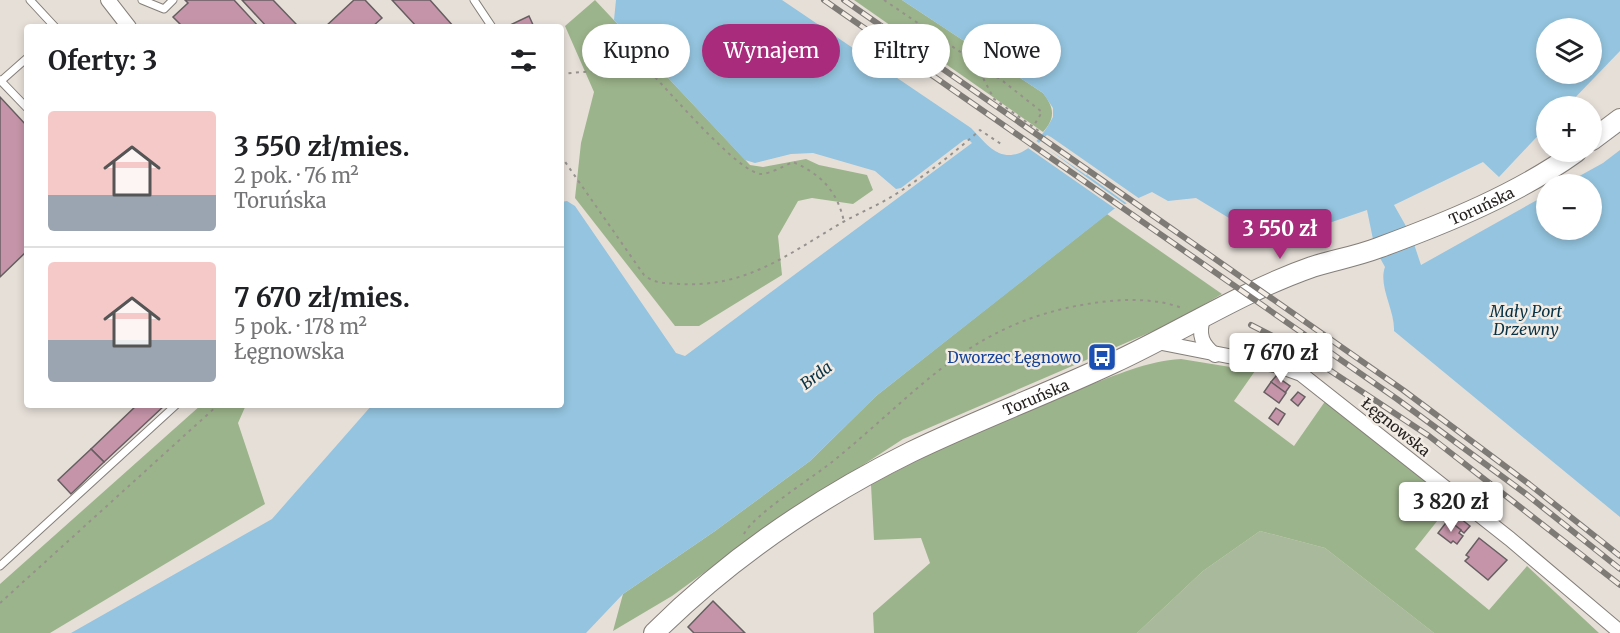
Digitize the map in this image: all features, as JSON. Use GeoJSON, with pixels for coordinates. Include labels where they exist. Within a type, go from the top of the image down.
{"type":"FeatureCollection","features":[{"type":"Feature","properties":{"kind":"street"},"geometry":{"type":"LineString","coordinates":[[108,0],[127,24]]}},
{"type":"Feature","properties":{"kind":"street"},"geometry":{"type":"LineString","coordinates":[[1602,132],[1620,119]]}},
{"type":"Feature","properties":{"kind":"street","name":"Toruńska"},"geometry":{"type":"LineString","coordinates":[[654,633],[703,586],[730,564],[851,484],[913,451],[1157,342],[1247,295],[1312,267],[1375,249],[1502,196],[1559,162]]}},
{"type":"Feature","properties":{"kind":"street"},"geometry":{"type":"LineString","coordinates":[[1203,318],[1200,329],[1202,341],[1215,355]]}},
{"type":"Feature","properties":{"kind":"street","name":"Łęgnowska"},"geometry":{"type":"LineString","coordinates":[[1157,342],[1294,371],[1322,388],[1542,565],[1620,632]]}},
{"type":"Feature","properties":{"kind":"lane"},"geometry":{"type":"LineString","coordinates":[[30,0],[52,24]]}},
{"type":"Feature","properties":{"kind":"lane"},"geometry":{"type":"LineString","coordinates":[[142,0],[164,9],[173,0]]}},
{"type":"Feature","properties":{"kind":"lane"},"geometry":{"type":"LineString","coordinates":[[474,0],[490,24]]}},
{"type":"Feature","properties":{"kind":"lane"},"geometry":{"type":"LineString","coordinates":[[24,61],[1,80],[24,105]]}},
{"type":"Feature","properties":{"kind":"lane"},"geometry":{"type":"LineString","coordinates":[[0,566],[173,408]]}},
{"type":"Feature","properties":{"kind":"path"},"geometry":{"type":"LineString","coordinates":[[884,0],[962,53]]}},
{"type":"Feature","properties":{"kind":"path"},"geometry":{"type":"LineString","coordinates":[[564,74],[636,68],[652,74],[726,151],[749,170],[762,174],[793,162],[810,169],[840,202],[844,222]]}},
{"type":"Feature","properties":{"kind":"path"},"geometry":{"type":"LineString","coordinates":[[983,78],[994,99],[1039,131]]}},
{"type":"Feature","properties":{"kind":"path"},"geometry":{"type":"LineString","coordinates":[[999,78],[1042,112],[1033,127]]}},
{"type":"Feature","properties":{"kind":"path"},"geometry":{"type":"LineString","coordinates":[[564,162],[644,275],[655,282],[701,285],[742,277],[779,263],[844,222],[896,195],[980,130],[1001,144]]}},
{"type":"Feature","properties":{"kind":"path"},"geometry":{"type":"LineString","coordinates":[[742,538],[755,522],[857,442],[937,370],[959,353],[999,331],[1064,308],[1101,302],[1167,303],[1203,318]]}},
{"type":"Feature","properties":{"kind":"path"},"geometry":{"type":"LineString","coordinates":[[0,603],[215,408]]}},
{"type":"Feature","properties":{"kind":"green space"},"geometry":{"type":"Polygon","coordinates":[[[595,0],[618,24],[582,24],[582,65],[565,26],[595,0]]]}},
{"type":"Feature","properties":{"kind":"green space"},"geometry":{"type":"Polygon","coordinates":[[[854,0],[902,0],[938,24],[888,24],[854,0]]]}},
{"type":"Feature","properties":{"kind":"green space"},"geometry":{"type":"Polygon","coordinates":[[[950,32],[962,40],[962,75],[950,67],[950,32]]]}},
{"type":"Feature","properties":{"kind":"green space"},"geometry":{"type":"Polygon","coordinates":[[[588,78],[668,78],[750,165],[763,167],[806,159],[819,165],[867,175],[873,190],[853,204],[812,198],[798,201],[778,236],[782,275],[699,326],[675,326],[575,198],[581,143],[594,92],[588,78]]]}},
{"type":"Feature","properties":{"kind":"green space"},"geometry":{"type":"Polygon","coordinates":[[[966,78],[1020,78],[1043,93],[1051,108],[1052,117],[1043,132],[966,78]]]}},
{"type":"Feature","properties":{"kind":"green space"},"geometry":{"type":"Polygon","coordinates":[[[1107,214],[1222,294],[1172,323],[903,439],[757,534],[672,596],[613,631],[623,594],[715,531],[810,461],[876,396],[1107,214]]]}},
{"type":"Feature","properties":{"kind":"green space"},"geometry":{"type":"Polygon","coordinates":[[[1181,359],[1255,371],[1234,401],[1294,446],[1326,400],[1453,501],[1415,549],[1489,610],[1527,566],[1599,633],[1434,633],[1325,548],[1260,531],[1203,571],[1137,633],[874,633],[873,613],[930,563],[921,538],[874,540],[871,485],[949,445],[1057,398],[1132,369],[1181,359]]]}},
{"type":"Feature","properties":{"kind":"green space"},"geometry":{"type":"Polygon","coordinates":[[[198,408],[245,408],[238,423],[265,504],[50,633],[0,633],[0,584],[198,408]]]}},
{"type":"Feature","properties":{"kind":"green space"},"geometry":{"type":"Polygon","coordinates":[[[1260,531],[1325,548],[1434,633],[1137,633],[1203,571],[1260,531]]]}},
{"type":"Feature","properties":{"kind":"water"},"geometry":{"type":"Polygon","coordinates":[[[616,0],[782,0],[817,24],[702,24],[702,78],[840,78],[840,39],[852,47],[852,78],[897,78],[971,128],[995,151],[1008,155],[1024,151],[1032,146],[1053,117],[1053,108],[1043,93],[1020,78],[1061,78],[1061,24],[962,24],[962,40],[950,32],[950,24],[938,24],[902,0],[1620,0],[1620,51],[1602,70],[1602,18],[1536,18],[1536,84],[1588,84],[1577,96],[1536,96],[1536,138],[1499,177],[1483,162],[1394,205],[1411,235],[1421,265],[1536,201],[1536,240],[1602,240],[1602,174],[1583,174],[1620,150],[1620,517],[1394,331],[1385,290],[1383,274],[1385,267],[1375,249],[1367,210],[1332,222],[1262,238],[1196,198],[1168,201],[1152,192],[1114,209],[876,396],[810,461],[715,531],[623,594],[586,633],[71,633],[272,519],[369,408],[564,408],[564,202],[575,206],[676,353],[685,356],[972,143],[968,139],[964,140],[901,188],[896,189],[875,171],[813,153],[791,154],[755,163],[745,160],[668,78],[690,78],[690,24],[618,24],[614,20],[616,0]]]}},
{"type":"Feature","properties":{"kind":"pier"},"geometry":{"type":"Polygon","coordinates":[[[1047,135],[1140,199],[1129,205],[1087,175],[1096,169],[1086,175],[1048,149],[1126,205],[1117,210],[1028,148],[1035,140],[1039,143],[1047,135]]]}},
{"type":"Feature","properties":{"kind":"building"},"geometry":{"type":"Polygon","coordinates":[[[185,0],[234,0],[256,24],[180,24],[173,17],[188,3],[185,0]]]}},
{"type":"Feature","properties":{"kind":"building"},"geometry":{"type":"Polygon","coordinates":[[[242,0],[273,0],[296,24],[264,24],[242,0]]]}},
{"type":"Feature","properties":{"kind":"building"},"geometry":{"type":"Polygon","coordinates":[[[354,0],[365,0],[382,18],[375,24],[328,24],[354,0]]]}},
{"type":"Feature","properties":{"kind":"building"},"geometry":{"type":"Polygon","coordinates":[[[392,0],[430,0],[451,24],[414,24],[392,0]]]}},
{"type":"Feature","properties":{"kind":"building"},"geometry":{"type":"Polygon","coordinates":[[[529,16],[533,24],[512,24],[529,16]]]}},
{"type":"Feature","properties":{"kind":"building"},"geometry":{"type":"Polygon","coordinates":[[[0,97],[24,123],[24,254],[0,277],[0,97]]]}},
{"type":"Feature","properties":{"kind":"building"},"geometry":{"type":"Polygon","coordinates":[[[1276,376],[1290,386],[1285,393],[1271,382],[1276,376]]]}},
{"type":"Feature","properties":{"kind":"building"},"geometry":{"type":"Polygon","coordinates":[[[1271,382],[1286,393],[1279,403],[1264,392],[1271,382]]]}},
{"type":"Feature","properties":{"kind":"building"},"geometry":{"type":"Polygon","coordinates":[[[1298,392],[1305,397],[1298,406],[1291,400],[1298,392]]]}},
{"type":"Feature","properties":{"kind":"building"},"geometry":{"type":"Polygon","coordinates":[[[134,408],[162,408],[104,462],[91,449],[134,408]]]}},
{"type":"Feature","properties":{"kind":"building"},"geometry":{"type":"Polygon","coordinates":[[[1276,408],[1285,414],[1278,425],[1269,418],[1276,408]]]}},
{"type":"Feature","properties":{"kind":"building"},"geometry":{"type":"Polygon","coordinates":[[[91,449],[104,462],[71,494],[58,480],[91,449]]]}},
{"type":"Feature","properties":{"kind":"building"},"geometry":{"type":"Polygon","coordinates":[[[1456,515],[1470,526],[1464,533],[1451,522],[1456,515]]]}},
{"type":"Feature","properties":{"kind":"building"},"geometry":{"type":"Polygon","coordinates":[[[1448,520],[1461,530],[1459,533],[1463,536],[1457,544],[1453,541],[1451,543],[1438,533],[1448,520]]]}},
{"type":"Feature","properties":{"kind":"building"},"geometry":{"type":"Polygon","coordinates":[[[1479,538],[1507,560],[1488,580],[1465,561],[1469,557],[1466,555],[1479,538]]]}},
{"type":"Feature","properties":{"kind":"building"},"geometry":{"type":"Polygon","coordinates":[[[713,601],[745,633],[694,633],[688,627],[713,601]]]}},
{"type":"Feature","properties":{"kind":"railway"},"geometry":{"type":"LineString","coordinates":[[824,0],[1397,399],[1526,494],[1620,569]]}},
{"type":"Feature","properties":{"kind":"railway"},"geometry":{"type":"LineString","coordinates":[[844,0],[1403,390],[1529,484],[1620,556]]}},
{"type":"Feature","properties":{"kind":"railway"},"geometry":{"type":"LineString","coordinates":[[1251,325],[1296,348],[1429,436],[1620,585]]}},
{"type":"Feature","properties":{"kind":"place","name":"Dworzec Łęgnowo"},"geometry":{"type":"Point","coordinates":[1102,357]}},
{"type":"Feature","properties":{"kind":"water label","name":"Mały Port Drzewny"},"geometry":{"type":"Point","coordinates":[1526,320]}},
{"type":"Feature","properties":{"kind":"water label","name":"Brda"},"geometry":{"type":"Point","coordinates":[816,375]}}]}
